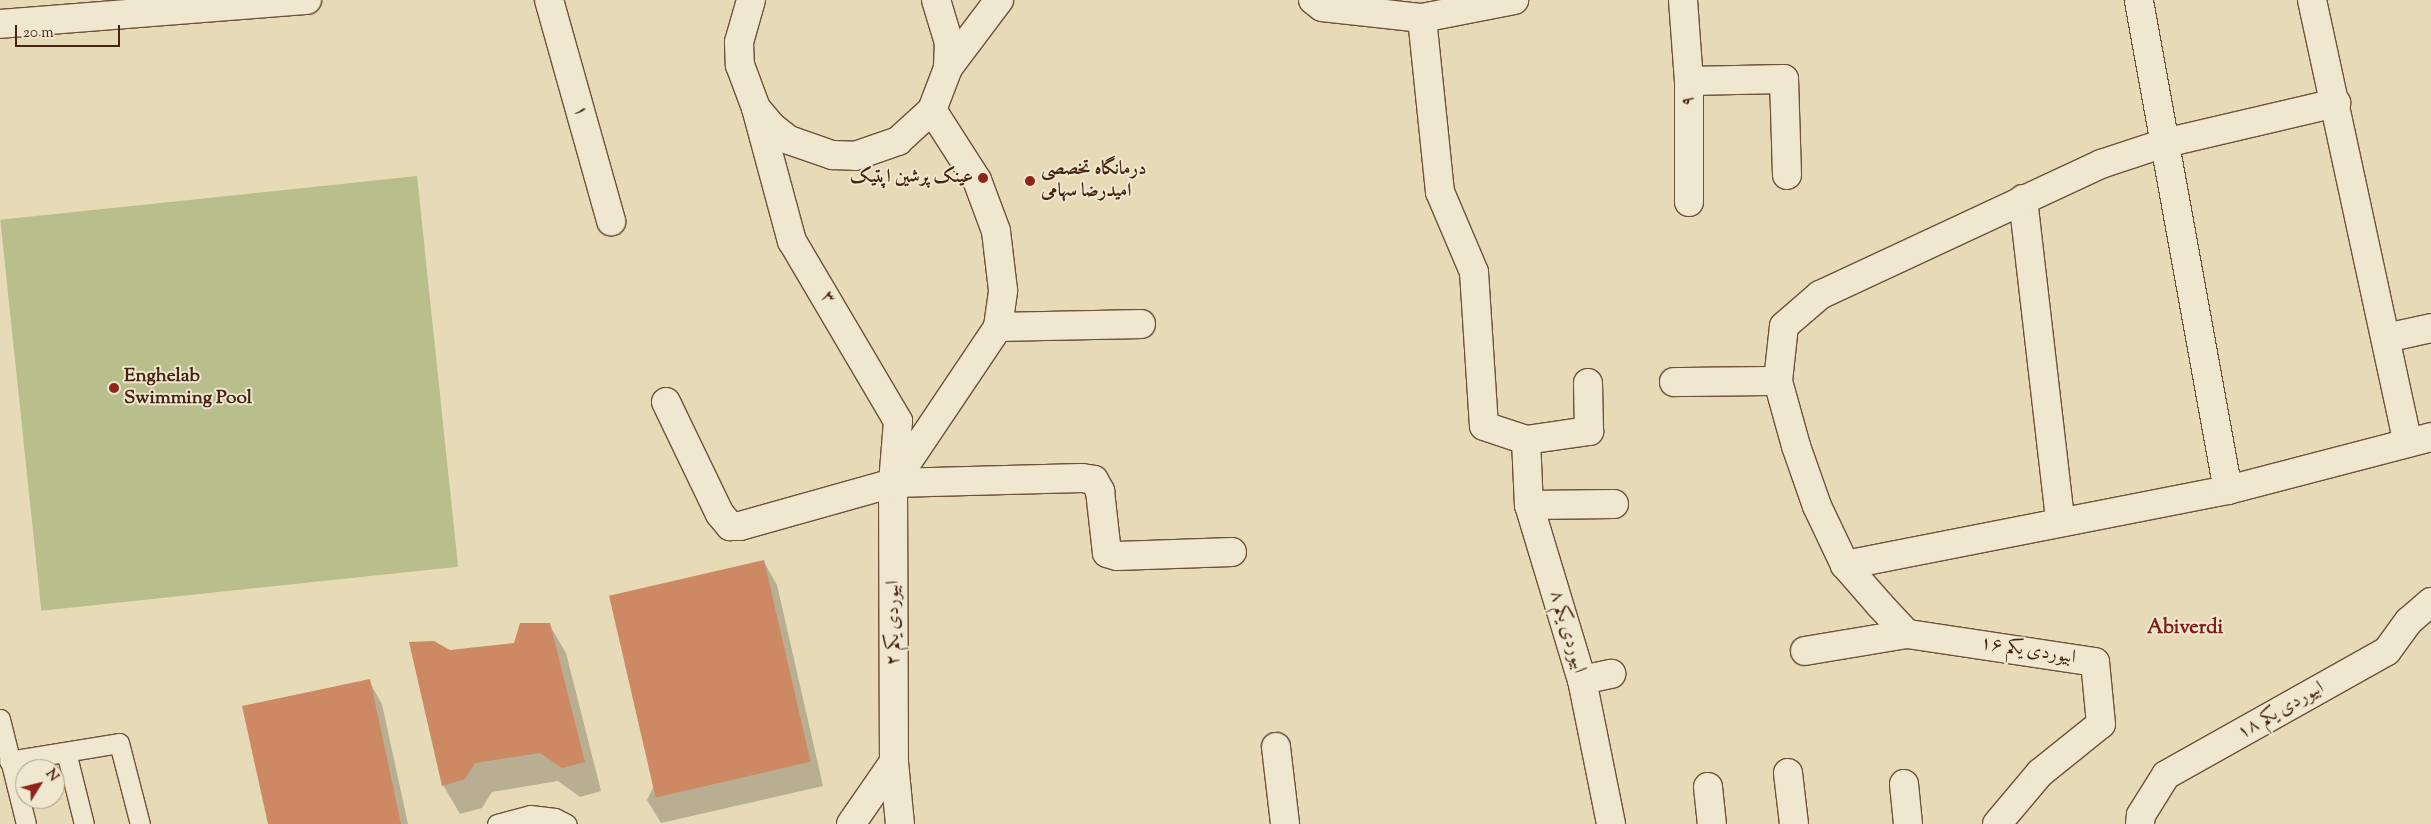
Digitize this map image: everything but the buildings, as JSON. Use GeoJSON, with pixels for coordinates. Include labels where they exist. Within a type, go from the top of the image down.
{"type":"FeatureCollection","features":[{"type":"Feature","properties":{"kind":"street"},"geometry":{"type":"LineString","coordinates":[[0,24],[307,0]]}},
{"type":"Feature","properties":{"kind":"street","name":"۱"},"geometry":{"type":"LineString","coordinates":[[549,0],[612,222]]}},
{"type":"Feature","properties":{"kind":"street"},"geometry":{"type":"LineString","coordinates":[[751,0],[743,20],[739,58],[746,88],[756,108],[771,126],[789,140],[832,155],[855,156],[898,141],[932,110],[948,68],[999,0]]}},
{"type":"Feature","properties":{"kind":"street"},"geometry":{"type":"LineString","coordinates":[[936,0],[949,43],[948,68]]}},
{"type":"Feature","properties":{"kind":"street"},"geometry":{"type":"LineString","coordinates":[[1313,0],[1322,7],[1422,18],[1514,0]]}},
{"type":"Feature","properties":{"kind":"street","name":"۹"},"geometry":{"type":"LineString","coordinates":[[1683,0],[1689,81],[1689,202]]}},
{"type":"Feature","properties":{"kind":"street"},"geometry":{"type":"LineString","coordinates":[[1845,564],[2228,490],[2419,440],[2386,338],[2312,0]]}},
{"type":"Feature","properties":{"kind":"street"},"geometry":{"type":"LineString","coordinates":[[2139,2],[2228,490]]}},
{"type":"Feature","properties":{"kind":"street"},"geometry":{"type":"LineString","coordinates":[[1422,18],[1440,192],[1474,272],[1484,426],[1526,440],[1589,431],[1588,383]]}},
{"type":"Feature","properties":{"kind":"street"},"geometry":{"type":"LineString","coordinates":[[1689,81],[1784,79],[1786,175]]}},
{"type":"Feature","properties":{"kind":"street"},"geometry":{"type":"LineString","coordinates":[[1907,634],[1845,564],[1817,506],[1796,446],[1778,381],[1784,326],[1820,295],[2023,198],[2101,164],[2165,142],[2336,103]]}},
{"type":"Feature","properties":{"kind":"street","name":"۳"},"geometry":{"type":"LineString","coordinates":[[756,108],[792,241],[898,421],[893,483]]}},
{"type":"Feature","properties":{"kind":"street"},"geometry":{"type":"LineString","coordinates":[[893,483],[998,327],[1003,290],[996,232],[978,180],[932,110]]}},
{"type":"Feature","properties":{"kind":"street"},"geometry":{"type":"LineString","coordinates":[[2023,198],[2060,521]]}},
{"type":"Feature","properties":{"kind":"street"},"geometry":{"type":"LineString","coordinates":[[998,327],[1141,324]]}},
{"type":"Feature","properties":{"kind":"street"},"geometry":{"type":"LineString","coordinates":[[2386,338],[2431,328]]}},
{"type":"Feature","properties":{"kind":"street"},"geometry":{"type":"LineString","coordinates":[[1674,382],[1778,381]]}},
{"type":"Feature","properties":{"kind":"street"},"geometry":{"type":"LineString","coordinates":[[666,402],[720,514],[730,526],[740,526],[893,483],[1082,478],[1094,480],[1100,490],[1107,553],[1117,556],[1232,552]]}},
{"type":"Feature","properties":{"kind":"street","name":"۸ ابیوردی یکم"},"geometry":{"type":"LineString","coordinates":[[1526,440],[1529,505],[1582,680],[1611,824]]}},
{"type":"Feature","properties":{"kind":"street","name":"۲ ابیوردی یکم"},"geometry":{"type":"LineString","coordinates":[[893,483],[894,762],[900,824]]}},
{"type":"Feature","properties":{"kind":"street"},"geometry":{"type":"LineString","coordinates":[[1529,505],[1614,504]]}},
{"type":"Feature","properties":{"kind":"street","name":"۱۸ ابیوردی یکم"},"geometry":{"type":"LineString","coordinates":[[2140,824],[2141,815],[2166,775],[2387,651],[2409,621],[2431,602]]}},
{"type":"Feature","properties":{"kind":"street"},"geometry":{"type":"LineString","coordinates":[[1805,651],[1907,634]]}},
{"type":"Feature","properties":{"kind":"street","name":"۱۶ ابیوردی یکم"},"geometry":{"type":"LineString","coordinates":[[1907,634],[2095,662],[2101,724],[2040,773],[1997,824]]}},
{"type":"Feature","properties":{"kind":"street"},"geometry":{"type":"LineString","coordinates":[[1582,680],[1610,674]]}},
{"type":"Feature","properties":{"kind":"street"},"geometry":{"type":"LineString","coordinates":[[1276,747],[1285,824]]}},
{"type":"Feature","properties":{"kind":"street"},"geometry":{"type":"LineString","coordinates":[[851,824],[894,762]]}},
{"type":"Feature","properties":{"kind":"street"},"geometry":{"type":"LineString","coordinates":[[1788,773],[1794,824]]}},
{"type":"Feature","properties":{"kind":"street"},"geometry":{"type":"LineString","coordinates":[[1904,784],[1908,824]]}},
{"type":"Feature","properties":{"kind":"street"},"geometry":{"type":"LineString","coordinates":[[1708,787],[1712,824]]}},
{"type":"Feature","properties":{"kind":"lane"},"geometry":{"type":"LineString","coordinates":[[0,719],[26,824]]}},
{"type":"Feature","properties":{"kind":"lane"},"geometry":{"type":"LineString","coordinates":[[9,761],[120,743],[140,824]]}},
{"type":"Feature","properties":{"kind":"lane"},"geometry":{"type":"LineString","coordinates":[[66,752],[84,824]]}},
{"type":"Feature","properties":{"kind":"lane"},"geometry":{"type":"LineString","coordinates":[[497,824],[530,815],[555,818],[568,824]]}},
{"type":"Feature","properties":{"kind":"green space"},"geometry":{"type":"Polygon","coordinates":[[[417,176],[458,567],[41,611],[0,220],[417,176]]]}},
{"type":"Feature","properties":{"kind":"place","name":"عینک پرشین اپتیک"},"geometry":{"type":"Point","coordinates":[983,178]}},
{"type":"Feature","properties":{"kind":"place","name":"درمانگاه تخصصی امیدرضا سهامی"},"geometry":{"type":"Point","coordinates":[1030,181]}},
{"type":"Feature","properties":{"kind":"place","name":"Enghelab Swimming Pool"},"geometry":{"type":"Point","coordinates":[114,388]}},
{"type":"Feature","properties":{"kind":"district","name":"Abiverdi"},"geometry":{"type":"Point","coordinates":[2185,628]}}]}
